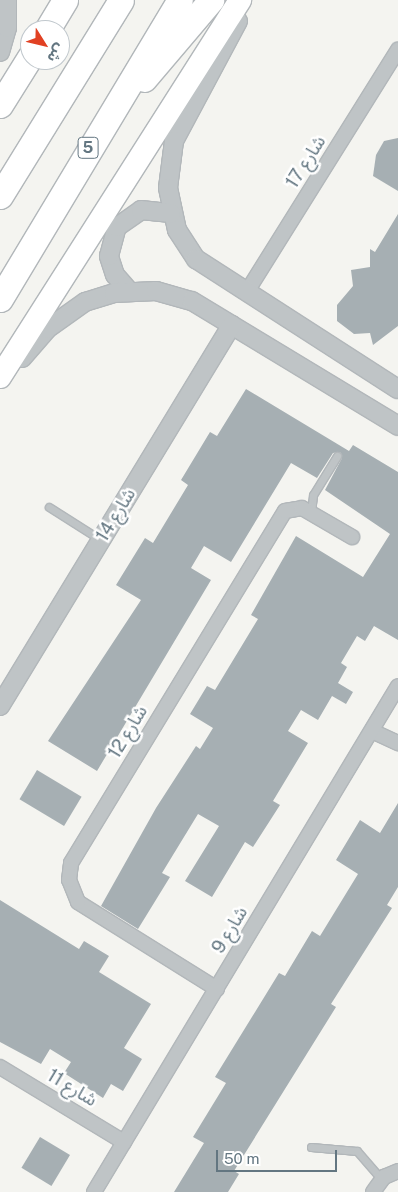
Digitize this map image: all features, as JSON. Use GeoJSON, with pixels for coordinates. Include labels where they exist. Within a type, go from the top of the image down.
{"type":"FeatureCollection","features":[{"type":"Feature","properties":{"kind":"highway"},"geometry":{"type":"LineString","coordinates":[[53,20],[65,0]]}},
{"type":"Feature","properties":{"kind":"highway"},"geometry":{"type":"LineString","coordinates":[[0,196],[121,0]]}},
{"type":"Feature","properties":{"kind":"highway","name":"5"},"geometry":{"type":"LineString","coordinates":[[0,298],[99,129],[180,0]]}},
{"type":"Feature","properties":{"kind":"highway"},"geometry":{"type":"LineString","coordinates":[[99,129],[211,0]]}},
{"type":"Feature","properties":{"kind":"highway"},"geometry":{"type":"LineString","coordinates":[[0,105],[22,70]]}},
{"type":"Feature","properties":{"kind":"main road"},"geometry":{"type":"LineString","coordinates":[[0,377],[240,0]]}},
{"type":"Feature","properties":{"kind":"street"},"geometry":{"type":"LineString","coordinates":[[0,52],[7,28],[7,0]]}},
{"type":"Feature","properties":{"kind":"street"},"geometry":{"type":"LineString","coordinates":[[250,0],[174,141],[168,173],[172,213],[196,259],[246,293],[398,388]]}},
{"type":"Feature","properties":{"kind":"street","name":"شارع 17"},"geometry":{"type":"LineString","coordinates":[[246,293],[398,50]]}},
{"type":"Feature","properties":{"kind":"street"},"geometry":{"type":"LineString","coordinates":[[129,290],[111,266],[112,236],[124,220],[141,210],[172,213]]}},
{"type":"Feature","properties":{"kind":"street"},"geometry":{"type":"LineString","coordinates":[[0,386],[59,319],[85,302],[129,290],[180,296],[232,324],[398,426]]}},
{"type":"Feature","properties":{"kind":"street","name":"شارع 14"},"geometry":{"type":"LineString","coordinates":[[0,706],[232,324]]}},
{"type":"Feature","properties":{"kind":"street","name":"شارع 12"},"geometry":{"type":"LineString","coordinates":[[217,988],[88,911],[74,896],[69,872],[285,511],[296,507],[312,512],[352,537]]}},
{"type":"Feature","properties":{"kind":"street","name":"شارع 9"},"geometry":{"type":"LineString","coordinates":[[94,1192],[398,686]]}},
{"type":"Feature","properties":{"kind":"street"},"geometry":{"type":"LineString","coordinates":[[372,731],[398,743]]}},
{"type":"Feature","properties":{"kind":"street","name":"شارع 11"},"geometry":{"type":"LineString","coordinates":[[0,1067],[124,1142]]}},
{"type":"Feature","properties":{"kind":"street"},"geometry":{"type":"LineString","coordinates":[[373,1192],[382,1180],[398,1171]]}},
{"type":"Feature","properties":{"kind":"lane"},"geometry":{"type":"LineString","coordinates":[[312,512],[313,495],[337,456]]}},
{"type":"Feature","properties":{"kind":"lane"},"geometry":{"type":"LineString","coordinates":[[49,507],[101,540]]}},
{"type":"Feature","properties":{"kind":"lane"},"geometry":{"type":"LineString","coordinates":[[311,1147],[357,1151],[382,1180]]}},
{"type":"Feature","properties":{"kind":"building"},"geometry":{"type":"Polygon","coordinates":[[[398,138],[398,191],[373,176],[376,155],[384,141],[398,138]]]}},
{"type":"Feature","properties":{"kind":"building"},"geometry":{"type":"Polygon","coordinates":[[[398,214],[398,326],[373,345],[370,333],[354,334],[337,321],[337,305],[353,286],[351,270],[370,267],[370,249],[375,252],[398,214]]]}},
{"type":"Feature","properties":{"kind":"building"},"geometry":{"type":"Polygon","coordinates":[[[246,389],[349,451],[353,445],[398,472],[398,640],[374,626],[365,641],[357,636],[341,663],[347,667],[338,683],[353,692],[346,704],[332,696],[318,720],[301,710],[288,731],[308,743],[273,801],[280,805],[253,847],[245,842],[212,897],[185,881],[219,826],[198,814],[162,873],[170,877],[138,929],[101,906],[156,808],[196,746],[200,749],[213,728],[190,714],[207,686],[215,690],[258,619],[251,615],[296,536],[363,577],[390,534],[325,490],[342,458],[340,452],[333,453],[317,478],[291,463],[231,562],[204,546],[191,568],[211,580],[97,771],[48,741],[141,600],[116,585],[145,538],[153,543],[188,485],[181,480],[210,432],[217,436],[246,389]]]}},
{"type":"Feature","properties":{"kind":"building"},"geometry":{"type":"Polygon","coordinates":[[[37,770],[82,797],[64,826],[19,799],[37,770]]]}},
{"type":"Feature","properties":{"kind":"building"},"geometry":{"type":"Polygon","coordinates":[[[398,803],[398,887],[387,905],[392,908],[331,1004],[336,1007],[234,1171],[239,1174],[228,1192],[174,1192],[204,1143],[193,1137],[226,1083],[215,1077],[279,973],[285,976],[312,931],[320,936],[358,874],[336,860],[360,820],[380,833],[398,803]]]}},
{"type":"Feature","properties":{"kind":"building"},"geometry":{"type":"Polygon","coordinates":[[[0,900],[79,949],[84,941],[109,956],[99,972],[151,1004],[124,1048],[142,1059],[123,1091],[111,1084],[103,1098],[64,1073],[71,1062],[50,1049],[41,1064],[0,1042],[0,900]]]}},
{"type":"Feature","properties":{"kind":"building"},"geometry":{"type":"Polygon","coordinates":[[[40,1137],[70,1155],[51,1186],[21,1168],[40,1137]]]}}]}
